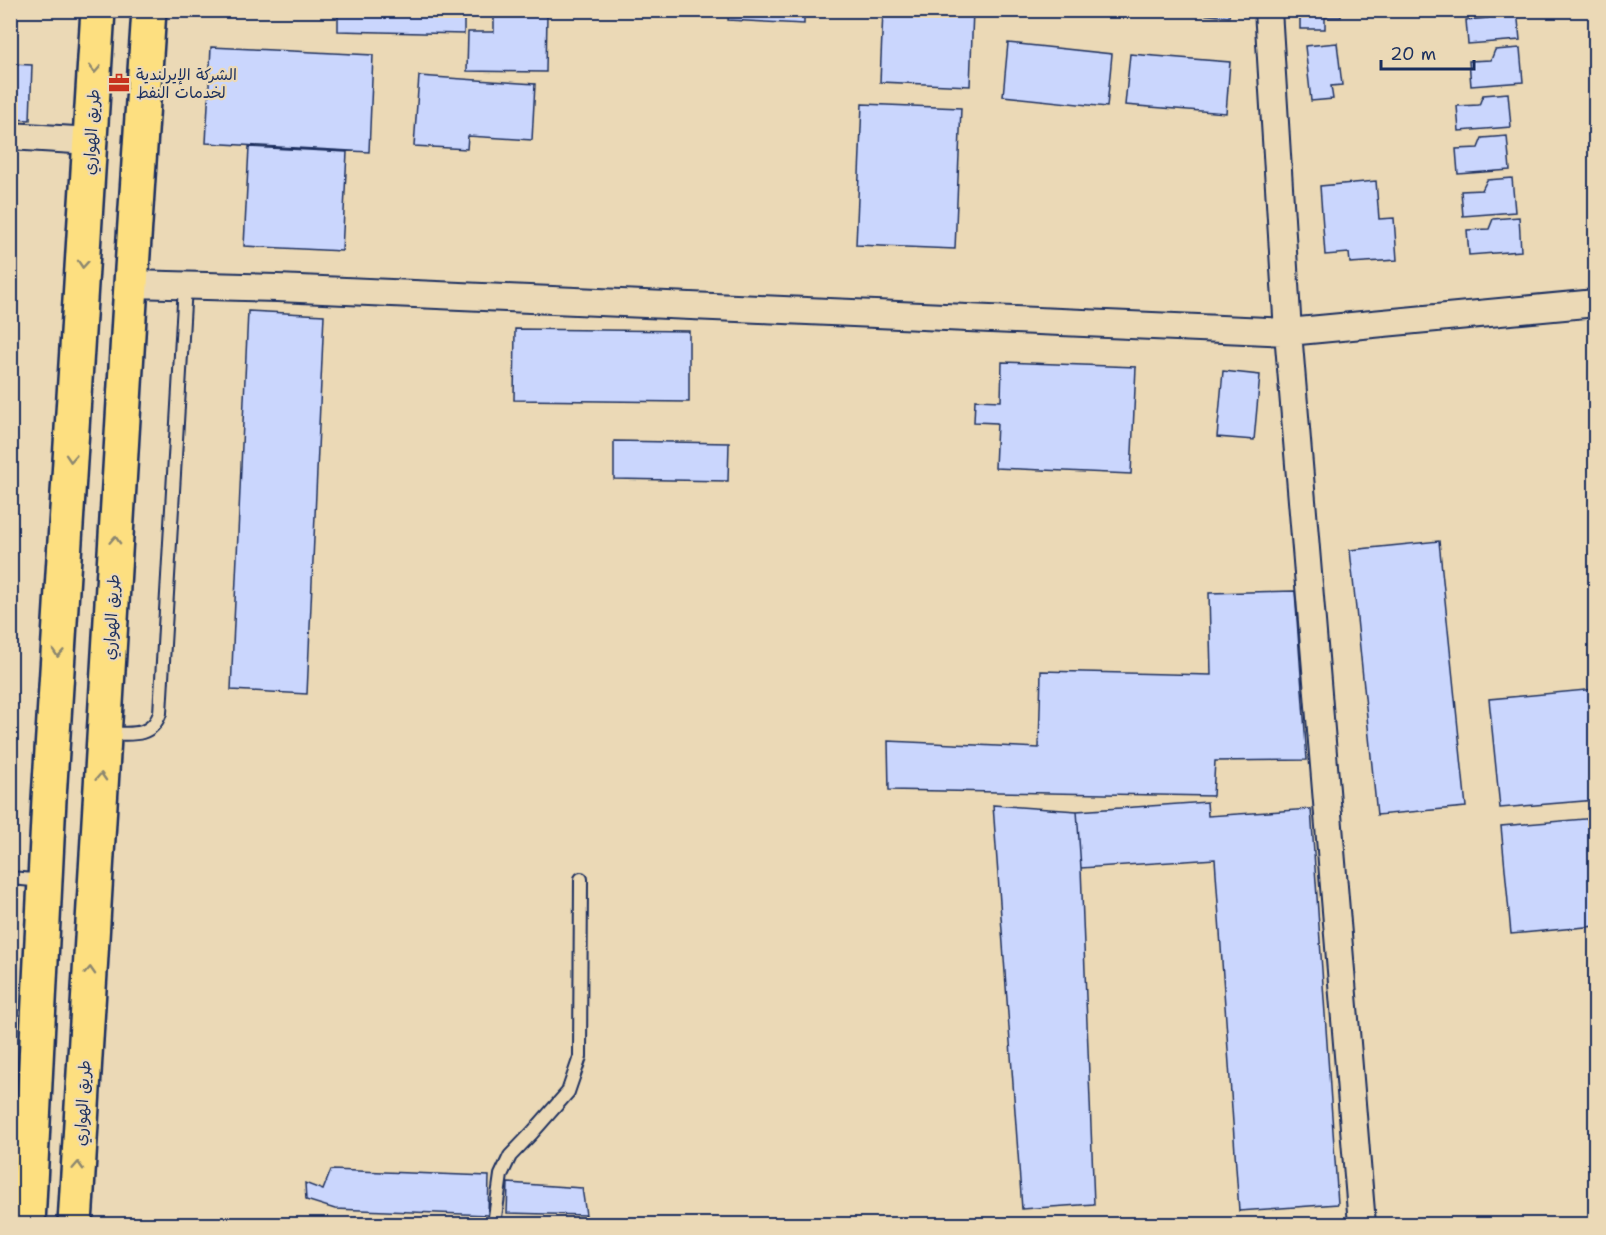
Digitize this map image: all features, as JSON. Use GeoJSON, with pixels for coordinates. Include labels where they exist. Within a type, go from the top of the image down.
{"type":"FeatureCollection","features":[{"type":"Feature","properties":{"kind":"highway","name":"طريق الهواري"},"geometry":{"type":"LineString","coordinates":[[28,1224],[45,880],[98,10]]}},
{"type":"Feature","properties":{"kind":"highway","name":"طريق الهواري"},"geometry":{"type":"LineString","coordinates":[[75,1224],[149,10]]}},
{"type":"Feature","properties":{"kind":"street"},"geometry":{"type":"LineString","coordinates":[[1268,10],[1288,332],[1362,1224]]}},
{"type":"Feature","properties":{"kind":"street"},"geometry":{"type":"LineString","coordinates":[[10,136],[91,141]]}},
{"type":"Feature","properties":{"kind":"street"},"geometry":{"type":"LineString","coordinates":[[131,284],[277,288],[1288,332],[1596,303]]}},
{"type":"Feature","properties":{"kind":"lane"},"geometry":{"type":"LineString","coordinates":[[104,733],[143,732],[151,728],[160,713],[185,286]]}},
{"type":"Feature","properties":{"kind":"lane"},"geometry":{"type":"LineString","coordinates":[[10,878],[45,880]]}},
{"type":"Feature","properties":{"kind":"lane"},"geometry":{"type":"LineString","coordinates":[[494,1224],[501,1175],[510,1156],[568,1092],[580,1057],[581,879]]}},
{"type":"Feature","properties":{"kind":"building"},"geometry":{"type":"Polygon","coordinates":[[[338,10],[464,10],[464,34],[338,31],[338,10]]]}},
{"type":"Feature","properties":{"kind":"building"},"geometry":{"type":"Polygon","coordinates":[[[729,10],[804,10],[804,24],[728,20],[729,10]]]}},
{"type":"Feature","properties":{"kind":"building"},"geometry":{"type":"Polygon","coordinates":[[[883,10],[973,10],[970,86],[880,82],[883,10]]]}},
{"type":"Feature","properties":{"kind":"building"},"geometry":{"type":"Polygon","coordinates":[[[1179,10],[1230,10],[1229,17],[1179,12],[1179,10]]]}},
{"type":"Feature","properties":{"kind":"building"},"geometry":{"type":"Polygon","coordinates":[[[1300,10],[1341,10],[1341,17],[1325,17],[1325,29],[1300,29],[1300,10]]]}},
{"type":"Feature","properties":{"kind":"building"},"geometry":{"type":"Polygon","coordinates":[[[1491,10],[1517,10],[1520,40],[1468,44],[1466,20],[1488,18],[1491,10]]]}},
{"type":"Feature","properties":{"kind":"building"},"geometry":{"type":"Polygon","coordinates":[[[494,13],[547,14],[546,72],[467,71],[468,32],[494,32],[494,13]]]}},
{"type":"Feature","properties":{"kind":"building"},"geometry":{"type":"Polygon","coordinates":[[[1008,43],[1112,54],[1107,107],[1003,96],[1008,43]]]}},
{"type":"Feature","properties":{"kind":"building"},"geometry":{"type":"Polygon","coordinates":[[[1337,43],[1342,85],[1331,86],[1333,99],[1311,101],[1305,46],[1337,43]]]}},
{"type":"Feature","properties":{"kind":"building"},"geometry":{"type":"Polygon","coordinates":[[[211,47],[373,55],[369,152],[206,143],[211,47]]]}},
{"type":"Feature","properties":{"kind":"building"},"geometry":{"type":"Polygon","coordinates":[[[1520,48],[1523,82],[1471,86],[1469,61],[1491,60],[1495,50],[1520,48]]]}},
{"type":"Feature","properties":{"kind":"building"},"geometry":{"type":"Polygon","coordinates":[[[1130,54],[1230,62],[1226,113],[1125,105],[1130,54]]]}},
{"type":"Feature","properties":{"kind":"building"},"geometry":{"type":"Polygon","coordinates":[[[10,64],[32,65],[30,120],[10,119],[10,64]]]}},
{"type":"Feature","properties":{"kind":"building"},"geometry":{"type":"Polygon","coordinates":[[[419,76],[535,84],[532,140],[468,136],[467,149],[414,146],[419,76]]]}},
{"type":"Feature","properties":{"kind":"building"},"geometry":{"type":"Polygon","coordinates":[[[1508,93],[1511,127],[1459,131],[1457,106],[1479,105],[1483,95],[1508,93]]]}},
{"type":"Feature","properties":{"kind":"building"},"geometry":{"type":"Polygon","coordinates":[[[862,104],[961,108],[955,249],[856,245],[862,104]]]}},
{"type":"Feature","properties":{"kind":"building"},"geometry":{"type":"Polygon","coordinates":[[[1507,136],[1510,170],[1458,174],[1456,149],[1478,148],[1482,138],[1507,136]]]}},
{"type":"Feature","properties":{"kind":"building"},"geometry":{"type":"Polygon","coordinates":[[[249,147],[347,152],[342,251],[244,246],[249,147]]]}},
{"type":"Feature","properties":{"kind":"building"},"geometry":{"type":"Polygon","coordinates":[[[10,156],[13,156],[10,243],[10,156]]]}},
{"type":"Feature","properties":{"kind":"building"},"geometry":{"type":"Polygon","coordinates":[[[1512,178],[1515,212],[1463,216],[1461,191],[1482,190],[1487,180],[1512,178]]]}},
{"type":"Feature","properties":{"kind":"building"},"geometry":{"type":"Polygon","coordinates":[[[1376,181],[1379,219],[1394,218],[1397,260],[1350,263],[1349,253],[1325,255],[1320,186],[1376,181]]]}},
{"type":"Feature","properties":{"kind":"building"},"geometry":{"type":"Polygon","coordinates":[[[1519,217],[1521,251],[1469,255],[1467,230],[1489,229],[1493,219],[1519,217]]]}},
{"type":"Feature","properties":{"kind":"building"},"geometry":{"type":"Polygon","coordinates":[[[248,311],[324,315],[307,694],[231,690],[248,311]]]}},
{"type":"Feature","properties":{"kind":"building"},"geometry":{"type":"Polygon","coordinates":[[[515,329],[689,331],[689,402],[514,400],[515,329]]]}},
{"type":"Feature","properties":{"kind":"building"},"geometry":{"type":"Polygon","coordinates":[[[1002,362],[1136,367],[1131,474],[995,468],[997,423],[974,422],[975,400],[1001,401],[1002,362]]]}},
{"type":"Feature","properties":{"kind":"building"},"geometry":{"type":"Polygon","coordinates":[[[1223,371],[1260,375],[1254,440],[1217,437],[1223,371]]]}},
{"type":"Feature","properties":{"kind":"building"},"geometry":{"type":"Polygon","coordinates":[[[614,441],[729,443],[728,481],[614,479],[614,441]]]}},
{"type":"Feature","properties":{"kind":"building"},"geometry":{"type":"Polygon","coordinates":[[[1439,541],[1466,807],[1377,815],[1350,550],[1439,541]]]}},
{"type":"Feature","properties":{"kind":"building"},"geometry":{"type":"Polygon","coordinates":[[[1295,591],[1307,760],[1215,761],[1213,796],[889,790],[888,741],[1039,748],[1041,671],[1211,675],[1209,593],[1295,591]]]}},
{"type":"Feature","properties":{"kind":"building"},"geometry":{"type":"Polygon","coordinates":[[[1596,689],[1596,800],[1500,808],[1489,699],[1596,689]]]}},
{"type":"Feature","properties":{"kind":"building"},"geometry":{"type":"Polygon","coordinates":[[[1207,802],[1208,816],[1311,809],[1338,1204],[1239,1211],[1215,859],[1081,868],[1077,811],[1207,802]]]}},
{"type":"Feature","properties":{"kind":"building"},"geometry":{"type":"Polygon","coordinates":[[[993,805],[1077,811],[1094,1204],[1022,1209],[993,805]]]}},
{"type":"Feature","properties":{"kind":"building"},"geometry":{"type":"Polygon","coordinates":[[[1596,818],[1596,926],[1511,934],[1501,826],[1596,818]]]}},
{"type":"Feature","properties":{"kind":"building"},"geometry":{"type":"Polygon","coordinates":[[[331,1170],[489,1176],[488,1215],[335,1209],[306,1200],[305,1183],[323,1190],[331,1170]]]}},
{"type":"Feature","properties":{"kind":"building"},"geometry":{"type":"Polygon","coordinates":[[[508,1183],[582,1188],[586,1215],[507,1213],[508,1183]]]}},
{"type":"Feature","properties":{"kind":"place","name":"الشركة الإيرلندية لخدمات النفط"},"geometry":{"type":"Point","coordinates":[119,83]}}]}
